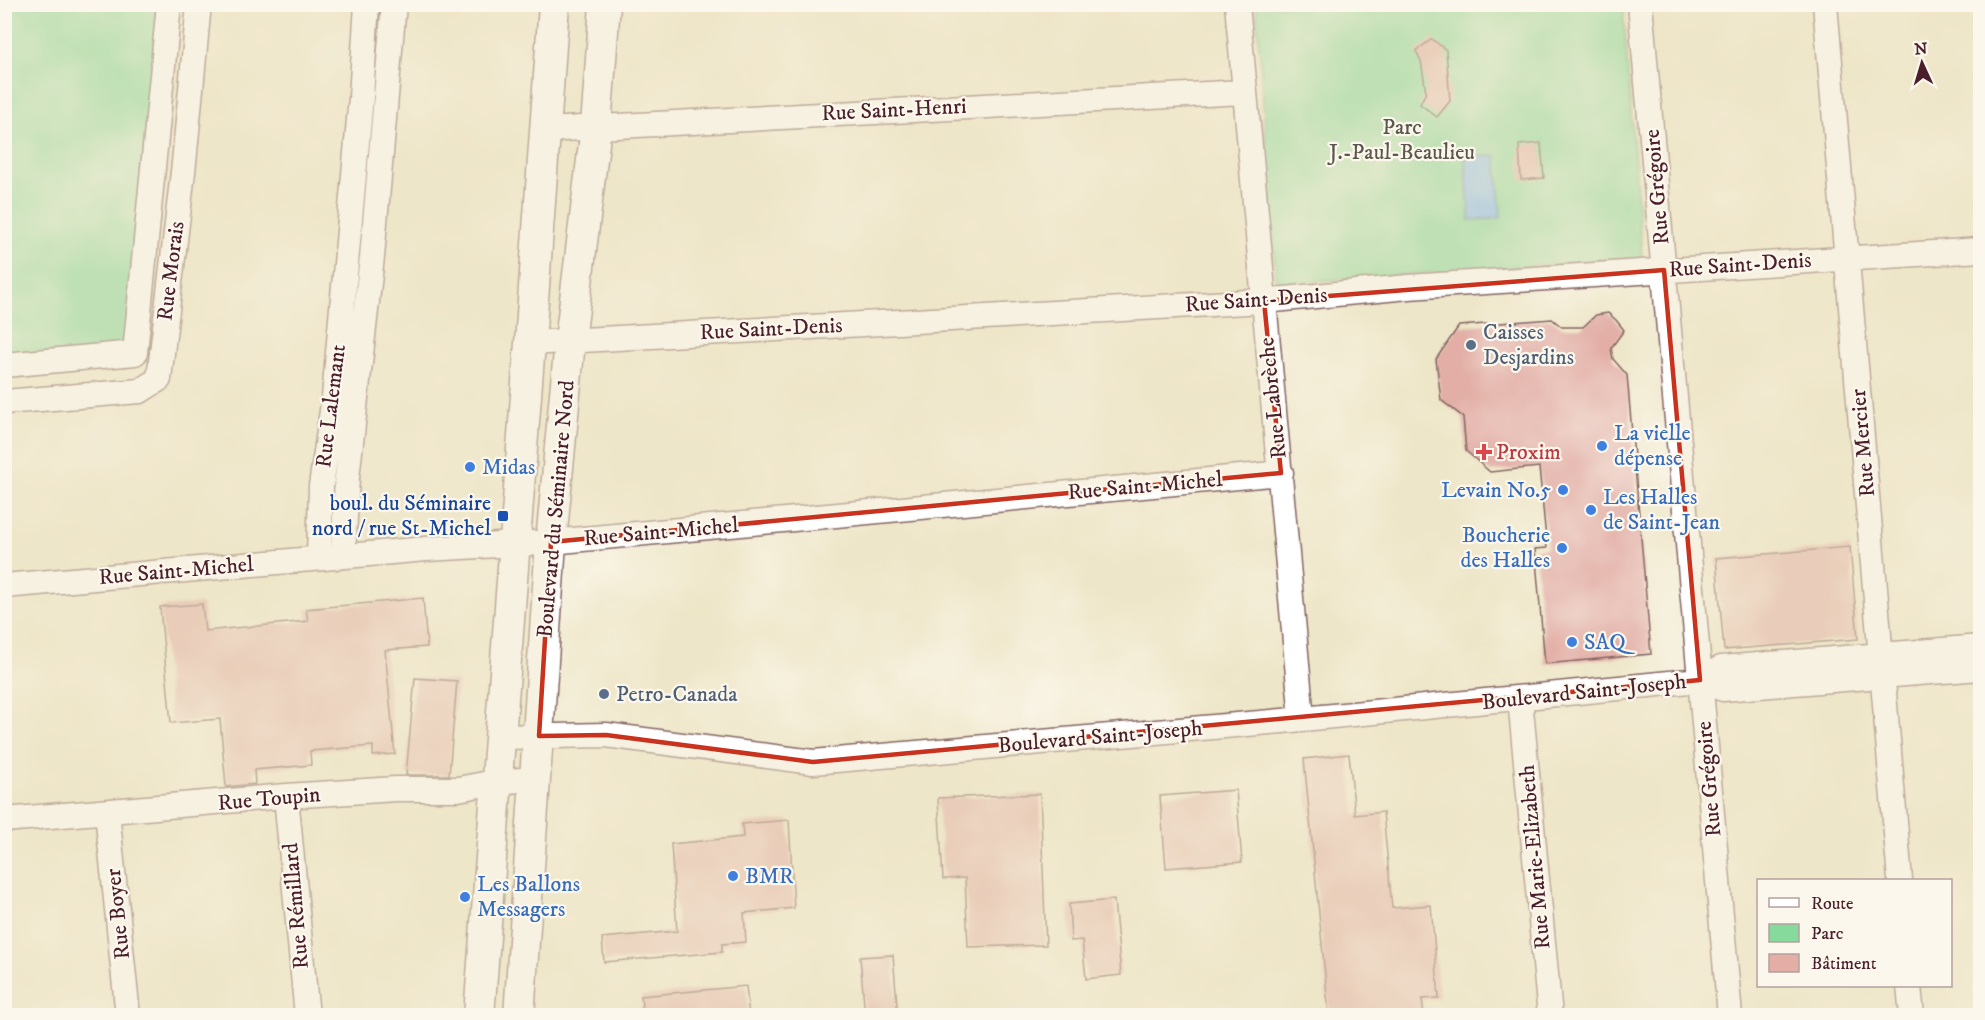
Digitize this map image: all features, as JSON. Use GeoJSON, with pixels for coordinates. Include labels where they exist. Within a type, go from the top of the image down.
{"type":"FeatureCollection","features":[{"type":"Feature","properties":{"kind":"main road","name":"Boulevard du Séminaire Nord"},"geometry":{"type":"LineString","coordinates":[[478,1016],[531,344],[554,4]]}},
{"type":"Feature","properties":{"kind":"main road","name":"Boulevard du Séminaire Nord"},"geometry":{"type":"LineString","coordinates":[[519,1016],[551,542],[570,341],[596,127],[605,4]]}},
{"type":"Feature","properties":{"kind":"street","name":"Rue Morais"},"geometry":{"type":"LineString","coordinates":[[135,353],[169,4]]}},
{"type":"Feature","properties":{"kind":"street","name":"Rue Morais"},"geometry":{"type":"LineString","coordinates":[[159,379],[184,163],[199,4]]}},
{"type":"Feature","properties":{"kind":"street","name":"Rue Lalemant"},"geometry":{"type":"LineString","coordinates":[[319,558],[321,486],[334,397],[361,97],[367,4]]}},
{"type":"Feature","properties":{"kind":"street","name":"Rue Lalemant"},"geometry":{"type":"LineString","coordinates":[[343,556],[347,478],[372,257],[394,4]]}},
{"type":"Feature","properties":{"kind":"street","name":"Rue Labrèche"},"geometry":{"type":"LineString","coordinates":[[1237,4],[1243,92],[1281,473],[1302,719]]}},
{"type":"Feature","properties":{"kind":"street","name":"Rue Grégoire"},"geometry":{"type":"LineString","coordinates":[[1641,4],[1730,1016]]}},
{"type":"Feature","properties":{"kind":"street","name":"Rue Mercier"},"geometry":{"type":"LineString","coordinates":[[1825,4],[1900,879]]}},
{"type":"Feature","properties":{"kind":"street","name":"Rue Saint-Henri"},"geometry":{"type":"LineString","coordinates":[[545,130],[1243,92]]}},
{"type":"Feature","properties":{"kind":"street"},"geometry":{"type":"LineString","coordinates":[[361,97],[387,101]]}},
{"type":"Feature","properties":{"kind":"street"},"geometry":{"type":"LineString","coordinates":[[153,159],[184,163]]}},
{"type":"Feature","properties":{"kind":"street","name":"Rue Saint-Denis"},"geometry":{"type":"LineString","coordinates":[[531,344],[1264,301],[1408,287],[1980,250]]}},
{"type":"Feature","properties":{"kind":"street"},"geometry":{"type":"LineString","coordinates":[[347,254],[372,257]]}},
{"type":"Feature","properties":{"kind":"street"},"geometry":{"type":"LineString","coordinates":[[4,365],[135,353],[159,379],[140,391],[4,402]]}},
{"type":"Feature","properties":{"kind":"street","name":"Rue Saint-Michel"},"geometry":{"type":"LineString","coordinates":[[4,586],[343,556],[551,542],[1281,473]]}},
{"type":"Feature","properties":{"kind":"street","name":"Boulevard Saint-Joseph"},"geometry":{"type":"LineString","coordinates":[[1882,665],[1980,647]]}},
{"type":"Feature","properties":{"kind":"street","name":"Boulevard Saint-Joseph"},"geometry":{"type":"LineString","coordinates":[[500,737],[606,735],[813,762],[1520,699],[1700,680],[1722,668],[1882,665],[1980,668]]}},
{"type":"Feature","properties":{"kind":"street","name":"Rue Marie-Elizabeth"},"geometry":{"type":"LineString","coordinates":[[1520,699],[1550,1016]]}},
{"type":"Feature","properties":{"kind":"street","name":"Rue Toupin"},"geometry":{"type":"LineString","coordinates":[[4,820],[286,796],[396,789],[458,789],[495,782],[534,779]]}},
{"type":"Feature","properties":{"kind":"street","name":"Rue Rémillard"},"geometry":{"type":"LineString","coordinates":[[286,796],[307,1016]]}},
{"type":"Feature","properties":{"kind":"street","name":"Rue Boyer"},"geometry":{"type":"LineString","coordinates":[[107,812],[128,1016]]}},
{"type":"Feature","properties":{"kind":"street"},"geometry":{"type":"LineString","coordinates":[[1909,987],[1912,1016]]}},
{"type":"Feature","properties":{"kind":"highlighted area"},"geometry":{"type":"Polygon","coordinates":[[[1664,270],[1700,680],[813,762],[606,735],[539,736],[551,542],[1281,473],[1264,301],[1664,270]]]}},
{"type":"Feature","properties":{"kind":"green space"},"geometry":{"type":"Polygon","coordinates":[[[5,5],[157,5],[129,368],[5,377],[5,5]]]}},
{"type":"Feature","properties":{"kind":"green space","name":"Parc J.-Paul-Beaulieu"},"geometry":{"type":"Polygon","coordinates":[[[1256,5],[1623,5],[1642,258],[1276,284],[1256,5]]]}},
{"type":"Feature","properties":{"kind":"water"},"geometry":{"type":"Polygon","coordinates":[[[1496,155],[1501,218],[1470,220],[1465,158],[1496,155]]]}},
{"type":"Feature","properties":{"kind":"building"},"geometry":{"type":"Polygon","coordinates":[[[1432,39],[1446,50],[1450,101],[1437,117],[1420,104],[1426,92],[1421,61],[1416,51],[1432,39]]]}},
{"type":"Feature","properties":{"kind":"building"},"geometry":{"type":"Polygon","coordinates":[[[1541,143],[1544,178],[1521,180],[1519,145],[1541,143]]]}},
{"type":"Feature","properties":{"kind":"building","name":"Les Halles de Saint-Jean"},"geometry":{"type":"Polygon","coordinates":[[[1608,313],[1624,330],[1611,348],[1613,359],[1627,375],[1651,654],[1545,664],[1535,549],[1547,548],[1539,467],[1490,472],[1466,451],[1463,417],[1441,400],[1436,359],[1459,326],[1552,319],[1562,327],[1583,327],[1596,315],[1608,313]]]}},
{"type":"Feature","properties":{"kind":"building"},"geometry":{"type":"Polygon","coordinates":[[[1850,547],[1858,639],[1724,650],[1716,558],[1850,547]]]}},
{"type":"Feature","properties":{"kind":"building"},"geometry":{"type":"Polygon","coordinates":[[[423,598],[427,647],[385,650],[395,754],[373,756],[373,746],[310,751],[311,765],[254,770],[255,784],[226,787],[220,719],[171,723],[160,607],[202,604],[205,631],[308,621],[306,609],[423,598]]]}},
{"type":"Feature","properties":{"kind":"building"},"geometry":{"type":"Polygon","coordinates":[[[415,678],[457,681],[449,775],[406,775],[415,678]]]}},
{"type":"Feature","properties":{"kind":"building"},"geometry":{"type":"Polygon","coordinates":[[[1349,754],[1355,815],[1383,812],[1392,908],[1431,905],[1439,998],[1422,999],[1424,1016],[1329,1016],[1304,759],[1349,754]]]}},
{"type":"Feature","properties":{"kind":"building"},"geometry":{"type":"Polygon","coordinates":[[[1236,790],[1242,862],[1166,868],[1160,796],[1236,790]]]}},
{"type":"Feature","properties":{"kind":"building"},"geometry":{"type":"Polygon","coordinates":[[[1040,794],[1046,945],[968,947],[965,878],[943,879],[938,798],[1040,794]]]}},
{"type":"Feature","properties":{"kind":"building","name":"BMR"},"geometry":{"type":"Polygon","coordinates":[[[789,820],[794,908],[744,913],[746,942],[722,944],[722,952],[604,962],[602,938],[677,931],[671,844],[743,837],[742,824],[789,820]]]}},
{"type":"Feature","properties":{"kind":"building"},"geometry":{"type":"Polygon","coordinates":[[[1114,900],[1121,975],[1086,979],[1082,940],[1071,941],[1069,904],[1114,900]]]}},
{"type":"Feature","properties":{"kind":"building"},"geometry":{"type":"Polygon","coordinates":[[[893,955],[898,1016],[865,1016],[860,957],[893,955]]]}},
{"type":"Feature","properties":{"kind":"building"},"geometry":{"type":"Polygon","coordinates":[[[746,986],[749,1016],[643,1016],[641,996],[746,986]]]}},
{"type":"Feature","properties":{"kind":"place","name":"Caisses Desjardins"},"geometry":{"type":"Point","coordinates":[1471,345]}},
{"type":"Feature","properties":{"kind":"place","name":"La vielle dépense"},"geometry":{"type":"Point","coordinates":[1602,446]}},
{"type":"Feature","properties":{"kind":"place","name":"Proxim"},"geometry":{"type":"Point","coordinates":[1484,452]}},
{"type":"Feature","properties":{"kind":"place","name":"Midas"},"geometry":{"type":"Point","coordinates":[470,467]}},
{"type":"Feature","properties":{"kind":"place","name":"Levain No.5"},"geometry":{"type":"Point","coordinates":[1563,490]}},
{"type":"Feature","properties":{"kind":"place","name":"Les Halles de Saint-Jean"},"geometry":{"type":"Point","coordinates":[1591,510]}},
{"type":"Feature","properties":{"kind":"place","name":"boul. du Séminaire nord / rue St-Michel"},"geometry":{"type":"Point","coordinates":[503,516]}},
{"type":"Feature","properties":{"kind":"place","name":"Boucherie des Halles"},"geometry":{"type":"Point","coordinates":[1562,548]}},
{"type":"Feature","properties":{"kind":"place","name":"SAQ"},"geometry":{"type":"Point","coordinates":[1572,642]}},
{"type":"Feature","properties":{"kind":"place","name":"Petro-Canada"},"geometry":{"type":"Point","coordinates":[604,694]}},
{"type":"Feature","properties":{"kind":"place","name":"BMR"},"geometry":{"type":"Point","coordinates":[733,876]}},
{"type":"Feature","properties":{"kind":"place","name":"Les Ballons Messagers"},"geometry":{"type":"Point","coordinates":[465,897]}}]}
